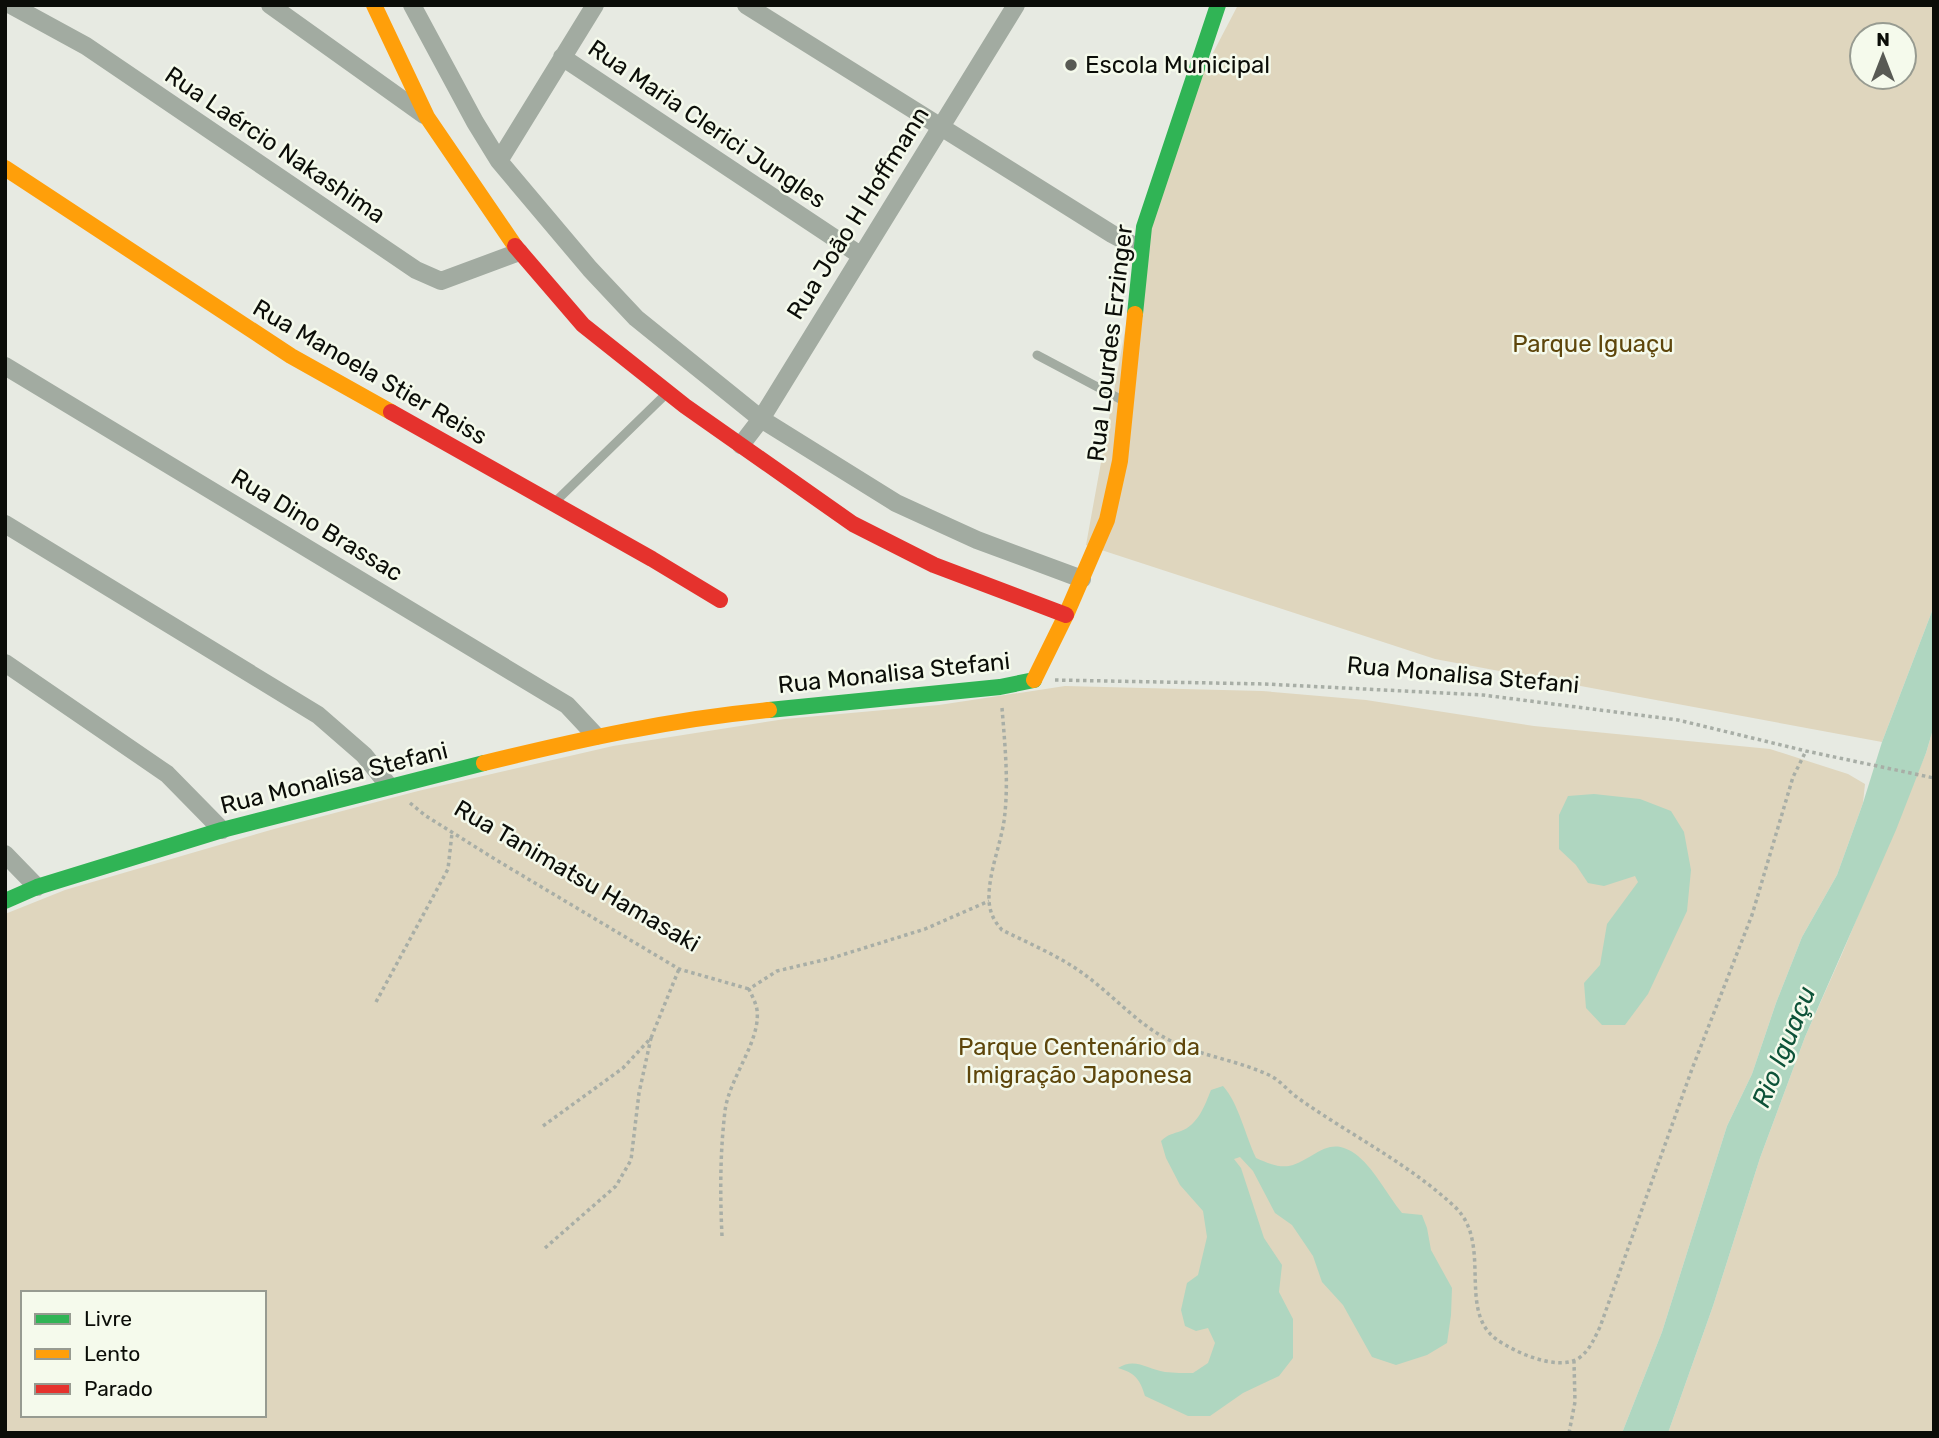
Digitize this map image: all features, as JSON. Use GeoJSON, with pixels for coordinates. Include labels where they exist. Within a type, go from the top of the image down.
{"type":"FeatureCollection","features":[{"type":"Feature","properties":{"kind":"street","name":"Rua Laércio Nakashima"},"geometry":{"type":"LineString","coordinates":[[11,5],[86,46],[416,270],[441,281],[519,252]]}},
{"type":"Feature","properties":{"kind":"street"},"geometry":{"type":"LineString","coordinates":[[270,5],[428,117]]}},
{"type":"Feature","properties":{"kind":"street"},"geometry":{"type":"LineString","coordinates":[[374,5],[428,117],[519,252],[583,325],[667,392],[853,524],[934,565],[1066,615]]}},
{"type":"Feature","properties":{"kind":"street"},"geometry":{"type":"LineString","coordinates":[[412,5],[499,161],[564,240],[636,318],[761,419],[896,503],[977,540],[1082,579]]}},
{"type":"Feature","properties":{"kind":"street"},"geometry":{"type":"LineString","coordinates":[[421,23],[432,5]]}},
{"type":"Feature","properties":{"kind":"street"},"geometry":{"type":"LineString","coordinates":[[499,161],[595,5]]}},
{"type":"Feature","properties":{"kind":"street"},"geometry":{"type":"LineString","coordinates":[[746,5],[1140,249]]}},
{"type":"Feature","properties":{"kind":"street","name":"Rua João H Hoffmann"},"geometry":{"type":"LineString","coordinates":[[741,445],[761,419],[860,254],[1016,5]]}},
{"type":"Feature","properties":{"kind":"street","name":"Rua Lourdes Erzinger"},"geometry":{"type":"LineString","coordinates":[[1034,680],[1066,615],[1107,520],[1120,461],[1144,227],[1218,5]]}},
{"type":"Feature","properties":{"kind":"street","name":"Rua Maria Clerici Jungles"},"geometry":{"type":"LineString","coordinates":[[562,57],[860,254]]}},
{"type":"Feature","properties":{"kind":"street","name":"Rua Manoela Stier Reiss"},"geometry":{"type":"LineString","coordinates":[[5,168],[291,356],[720,600]]}},
{"type":"Feature","properties":{"kind":"street","name":"Rua Dino Brassac"},"geometry":{"type":"LineString","coordinates":[[5,366],[567,705],[596,736]]}},
{"type":"Feature","properties":{"kind":"street"},"geometry":{"type":"LineString","coordinates":[[5,524],[318,715],[364,755],[389,786]]}},
{"type":"Feature","properties":{"kind":"street"},"geometry":{"type":"LineString","coordinates":[[5,663],[167,774],[222,830]]}},
{"type":"Feature","properties":{"kind":"street","name":"Rua Monalisa Stefani"},"geometry":{"type":"LineString","coordinates":[[5,901],[37,887],[222,830],[596,736],[712,715],[1000,687],[1034,680]]}},
{"type":"Feature","properties":{"kind":"street"},"geometry":{"type":"LineString","coordinates":[[5,854],[37,887]]}},
{"type":"Feature","properties":{"kind":"lane"},"geometry":{"type":"LineString","coordinates":[[1037,355],[1127,402]]}},
{"type":"Feature","properties":{"kind":"lane"},"geometry":{"type":"LineString","coordinates":[[554,504],[667,392]]}},
{"type":"Feature","properties":{"kind":"path","name":"Rua Monalisa Stefani"},"geometry":{"type":"LineString","coordinates":[[1034,680],[1265,684],[1483,695],[1678,720],[1934,778]]}},
{"type":"Feature","properties":{"kind":"path"},"geometry":{"type":"LineString","coordinates":[[1000,687],[1007,761],[1004,821],[989,901],[993,920],[1002,930],[1080,971],[1149,1029],[1171,1042],[1247,1065],[1273,1077],[1297,1098],[1433,1188],[1458,1210],[1469,1228],[1475,1254],[1476,1304],[1484,1328],[1494,1338],[1522,1355],[1559,1363],[1573,1361],[1582,1356],[1591,1347],[1600,1327],[1692,1069],[1752,915],[1793,777],[1806,751]]}},
{"type":"Feature","properties":{"kind":"path","name":"Rua Tanimatsu Hamasaki"},"geometry":{"type":"LineString","coordinates":[[389,786],[452,833],[627,940],[679,969],[749,989]]}},
{"type":"Feature","properties":{"kind":"path"},"geometry":{"type":"LineString","coordinates":[[376,1002],[448,869],[452,833]]}},
{"type":"Feature","properties":{"kind":"path"},"geometry":{"type":"LineString","coordinates":[[722,1236],[720,1177],[725,1108],[740,1063],[756,1034],[757,1009],[749,989],[777,971],[832,958],[925,929],[989,901]]}},
{"type":"Feature","properties":{"kind":"path"},"geometry":{"type":"LineString","coordinates":[[545,1248],[616,1186],[631,1160],[639,1093],[651,1038],[679,969]]}},
{"type":"Feature","properties":{"kind":"path"},"geometry":{"type":"LineString","coordinates":[[543,1126],[623,1068],[651,1038]]}},
{"type":"Feature","properties":{"kind":"path"},"geometry":{"type":"LineString","coordinates":[[1569,1433],[1576,1402],[1573,1361]]}},
{"type":"Feature","properties":{"kind":"green space","name":"Parque Iguaçu"},"geometry":{"type":"Polygon","coordinates":[[[1238,5],[1934,5],[1934,606],[1882,742],[1435,659],[1086,545],[1138,259],[1191,95],[1238,5]]]}},
{"type":"Feature","properties":{"kind":"green space","name":"Parque Centenário da Imigração Japonesa"},"geometry":{"type":"Polygon","coordinates":[[[1065,686],[1262,691],[1366,700],[1534,726],[1770,749],[1848,774],[1865,784],[1863,803],[1837,875],[1802,937],[1752,1074],[1727,1126],[1662,1332],[1622,1433],[5,1433],[5,914],[65,890],[274,829],[418,791],[613,746],[785,719],[939,705],[1065,686]]]}},
{"type":"Feature","properties":{"kind":"green space"},"geometry":{"type":"Polygon","coordinates":[[[1934,726],[1934,1433],[1668,1433],[1713,1306],[1760,1158],[1805,1037],[1926,753],[1934,726]]]}},
{"type":"Feature","properties":{"kind":"water","name":"Rio Iguaçu"},"geometry":{"type":"Polygon","coordinates":[[[1934,606],[1934,726],[1926,753],[1896,830],[1805,1037],[1760,1158],[1713,1306],[1668,1433],[1622,1433],[1662,1332],[1727,1126],[1752,1074],[1802,937],[1837,875],[1882,742],[1934,606]]]}},
{"type":"Feature","properties":{"kind":"water"},"geometry":{"type":"Polygon","coordinates":[[[1594,794],[1640,799],[1671,811],[1684,832],[1691,870],[1687,911],[1648,994],[1625,1025],[1602,1025],[1586,1008],[1584,983],[1600,965],[1607,924],[1638,882],[1635,876],[1604,886],[1588,883],[1576,865],[1559,849],[1559,815],[1568,796],[1594,794]]]}},
{"type":"Feature","properties":{"kind":"water"},"geometry":{"type":"Polygon","coordinates":[[[1223,1086],[1238,1111],[1256,1158],[1274,1165],[1288,1166],[1324,1149],[1340,1147],[1358,1156],[1402,1213],[1422,1215],[1431,1250],[1452,1288],[1447,1343],[1427,1355],[1396,1365],[1372,1357],[1343,1305],[1322,1282],[1313,1256],[1292,1225],[1275,1213],[1253,1171],[1240,1157],[1234,1159],[1241,1168],[1264,1238],[1282,1265],[1279,1292],[1293,1319],[1293,1358],[1279,1376],[1243,1393],[1210,1416],[1188,1416],[1145,1396],[1136,1378],[1118,1368],[1136,1364],[1165,1372],[1193,1373],[1208,1363],[1215,1343],[1208,1328],[1196,1331],[1185,1326],[1181,1310],[1187,1283],[1198,1275],[1207,1237],[1203,1211],[1180,1185],[1166,1158],[1161,1141],[1192,1124],[1200,1114],[1211,1090],[1223,1086]]]}},
{"type":"Feature","properties":{"kind":"traffic: fast"},"geometry":{"type":"LineString","coordinates":[[1135,314],[1144,227],[1218,5]]}},
{"type":"Feature","properties":{"kind":"traffic: fast"},"geometry":{"type":"LineString","coordinates":[[769,710],[1000,687],[1034,680]]}},
{"type":"Feature","properties":{"kind":"traffic: fast"},"geometry":{"type":"LineString","coordinates":[[5,901],[37,887],[222,830],[484,763]]}},
{"type":"Feature","properties":{"kind":"traffic: slow"},"geometry":{"type":"LineString","coordinates":[[374,5],[427,117],[515,246]]}},
{"type":"Feature","properties":{"kind":"traffic: slow"},"geometry":{"type":"LineString","coordinates":[[5,168],[291,356],[391,412]]}},
{"type":"Feature","properties":{"kind":"traffic: slow"},"geometry":{"type":"LineString","coordinates":[[1034,680],[1066,615],[1107,520],[1120,461],[1135,314]]}},
{"type":"Feature","properties":{"kind":"traffic: slow"},"geometry":{"type":"LineString","coordinates":[[484,763],[625,731],[769,710]]}},
{"type":"Feature","properties":{"kind":"traffic: jam"},"geometry":{"type":"LineString","coordinates":[[515,246],[583,325],[685,406],[853,524],[934,565],[1066,615]]}},
{"type":"Feature","properties":{"kind":"traffic: jam"},"geometry":{"type":"LineString","coordinates":[[391,412],[720,600]]}},
{"type":"Feature","properties":{"kind":"place","name":"Escola Municipal"},"geometry":{"type":"Point","coordinates":[1071,65]}}]}
